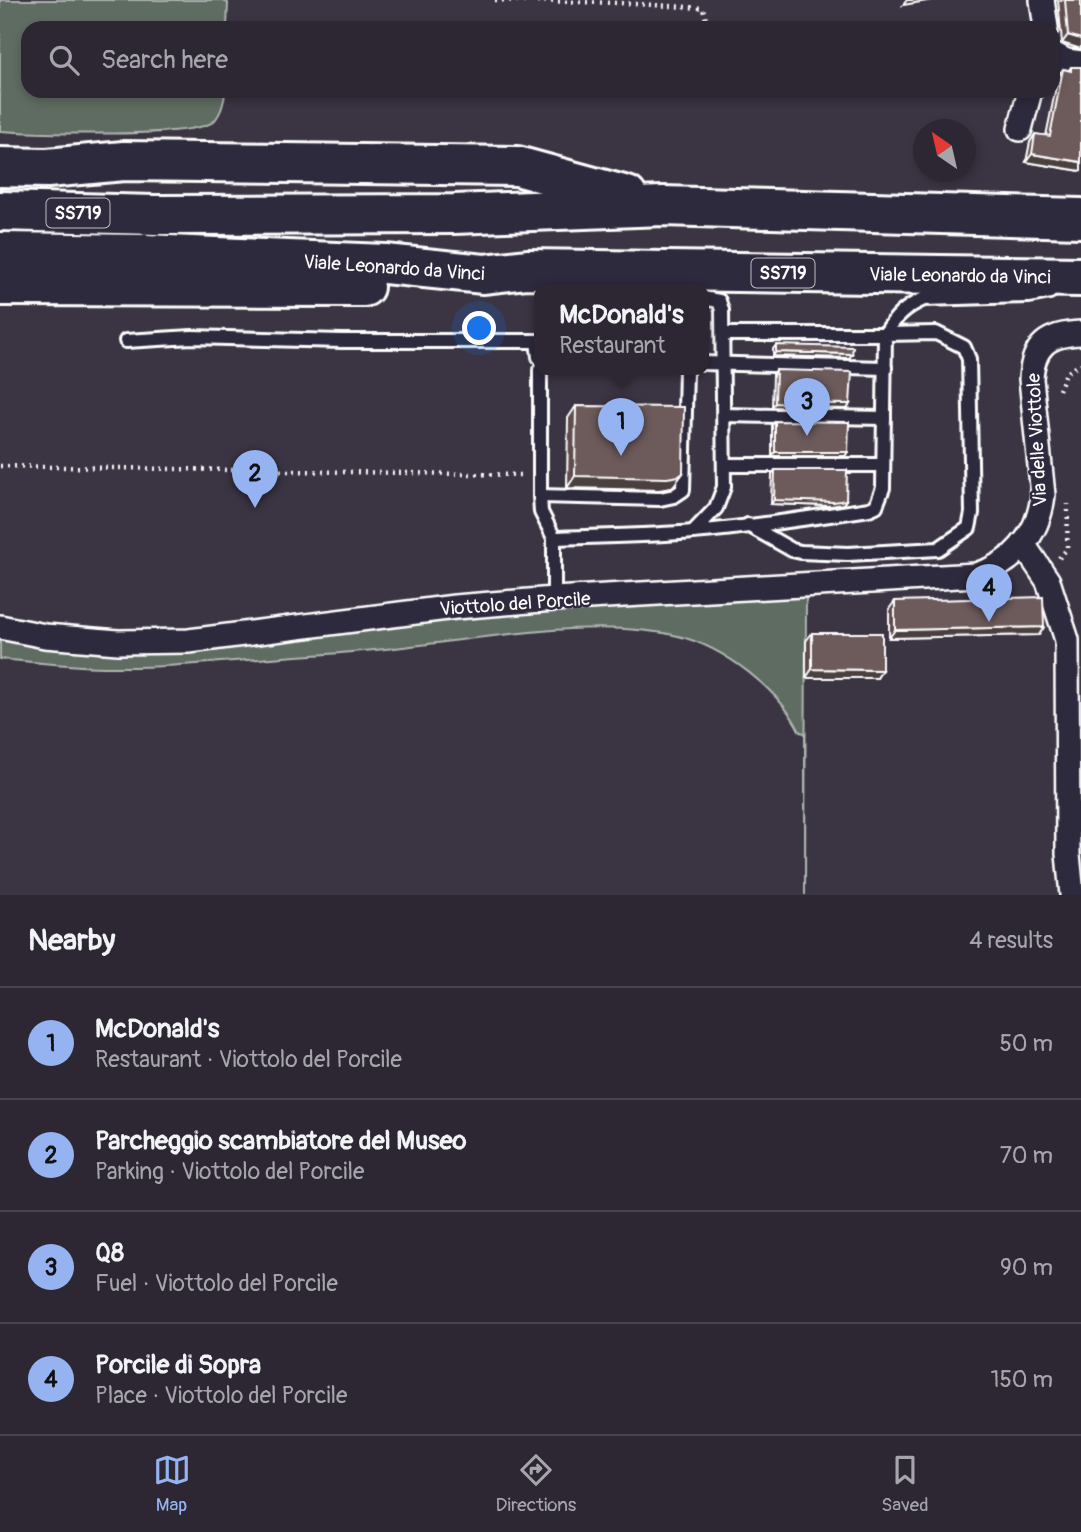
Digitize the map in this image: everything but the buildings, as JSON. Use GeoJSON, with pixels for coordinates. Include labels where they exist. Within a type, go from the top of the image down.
{"type":"FeatureCollection","features":[{"type":"Feature","properties":{"kind":"highway"},"geometry":{"type":"LineString","coordinates":[[0,145],[118,162]]}},
{"type":"Feature","properties":{"kind":"highway"},"geometry":{"type":"LineString","coordinates":[[0,167],[118,162],[517,166],[663,206]]}},
{"type":"Feature","properties":{"kind":"highway","name":"SS719"},"geometry":{"type":"LineString","coordinates":[[0,211],[155,215],[454,214],[663,206],[1081,218]]}},
{"type":"Feature","properties":{"kind":"highway","name":"Viale Leonardo da Vinci"},"geometry":{"type":"LineString","coordinates":[[0,251],[385,264],[544,277],[1081,279]]}},
{"type":"Feature","properties":{"kind":"highway"},"geometry":{"type":"LineString","coordinates":[[0,286],[398,287],[484,274]]}},
{"type":"Feature","properties":{"kind":"highway"},"geometry":{"type":"LineString","coordinates":[[0,306],[131,297],[212,288]]}},
{"type":"Feature","properties":{"kind":"street"},"geometry":{"type":"LineString","coordinates":[[1042,0],[1045,21]]}},
{"type":"Feature","properties":{"kind":"street"},"geometry":{"type":"LineString","coordinates":[[1060,58],[1081,64]]}},
{"type":"Feature","properties":{"kind":"street"},"geometry":{"type":"LineString","coordinates":[[1020,129],[1028,98]]}},
{"type":"Feature","properties":{"kind":"street","name":"Via delle Viottole"},"geometry":{"type":"LineString","coordinates":[[1023,544],[1037,523],[1043,495],[1031,379],[1034,359],[1039,348],[1048,340],[1058,335],[1079,333]]}},
{"type":"Feature","properties":{"kind":"street"},"geometry":{"type":"LineString","coordinates":[[1023,544],[1048,581],[1067,640],[1068,854],[1072,895]]}},
{"type":"Feature","properties":{"kind":"street","name":"Viottolo del Porcile"},"geometry":{"type":"LineString","coordinates":[[0,627],[46,636],[118,642],[189,641],[327,625],[398,613],[554,599],[963,577],[990,571],[1014,555],[1023,544]]}},
{"type":"Feature","properties":{"kind":"lane"},"geometry":{"type":"LineString","coordinates":[[554,538],[693,532],[803,519],[876,506],[881,497],[883,465],[885,334],[895,319],[909,305],[924,299],[1029,296],[1043,294],[1081,279]]}},
{"type":"Feature","properties":{"kind":"lane"},"geometry":{"type":"LineString","coordinates":[[693,532],[716,508],[724,487],[724,334],[719,301],[709,299]]}},
{"type":"Feature","properties":{"kind":"lane"},"geometry":{"type":"LineString","coordinates":[[724,334],[936,333],[964,346],[969,359],[972,513],[969,528],[938,549],[848,554],[792,550],[748,525]]}},
{"type":"Feature","properties":{"kind":"lane"},"geometry":{"type":"LineString","coordinates":[[126,341],[192,337],[342,341],[534,341]]}},
{"type":"Feature","properties":{"kind":"lane"},"geometry":{"type":"LineString","coordinates":[[709,363],[885,369]]}},
{"type":"Feature","properties":{"kind":"lane"},"geometry":{"type":"LineString","coordinates":[[540,375],[540,496],[541,512],[554,538],[554,599]]}},
{"type":"Feature","properties":{"kind":"lane"},"geometry":{"type":"LineString","coordinates":[[540,496],[660,499],[683,490],[687,375]]}},
{"type":"Feature","properties":{"kind":"lane"},"geometry":{"type":"LineString","coordinates":[[724,415],[884,418]]}},
{"type":"Feature","properties":{"kind":"lane"},"geometry":{"type":"LineString","coordinates":[[724,465],[883,465]]}},
{"type":"Feature","properties":{"kind":"path"},"geometry":{"type":"LineString","coordinates":[[495,0],[620,1],[703,8],[706,21]]}},
{"type":"Feature","properties":{"kind":"path"},"geometry":{"type":"LineString","coordinates":[[0,466],[541,475]]}},
{"type":"Feature","properties":{"kind":"green space"},"geometry":{"type":"Polygon","coordinates":[[[0,0],[220,0],[228,3],[227,21],[21,21],[21,98],[224,98],[219,115],[214,121],[201,127],[147,133],[0,131],[0,0]]]}},
{"type":"Feature","properties":{"kind":"green space"},"geometry":{"type":"Polygon","coordinates":[[[806,594],[805,895],[805,733],[800,732],[779,701],[749,672],[714,650],[678,636],[612,628],[541,631],[367,651],[148,667],[83,666],[0,659],[0,640],[42,643],[513,610],[806,594]]]}},
{"type":"Feature","properties":{"kind":"place","name":"Q8"},"geometry":{"type":"Point","coordinates":[807,436]}},
{"type":"Feature","properties":{"kind":"place","name":"McDonald's"},"geometry":{"type":"Point","coordinates":[621,456]}},
{"type":"Feature","properties":{"kind":"place","name":"Parcheggio scambiatore del Museo"},"geometry":{"type":"Point","coordinates":[255,508]}},
{"type":"Feature","properties":{"kind":"place","name":"Porcile di Sopra"},"geometry":{"type":"Point","coordinates":[989,622]}}]}
